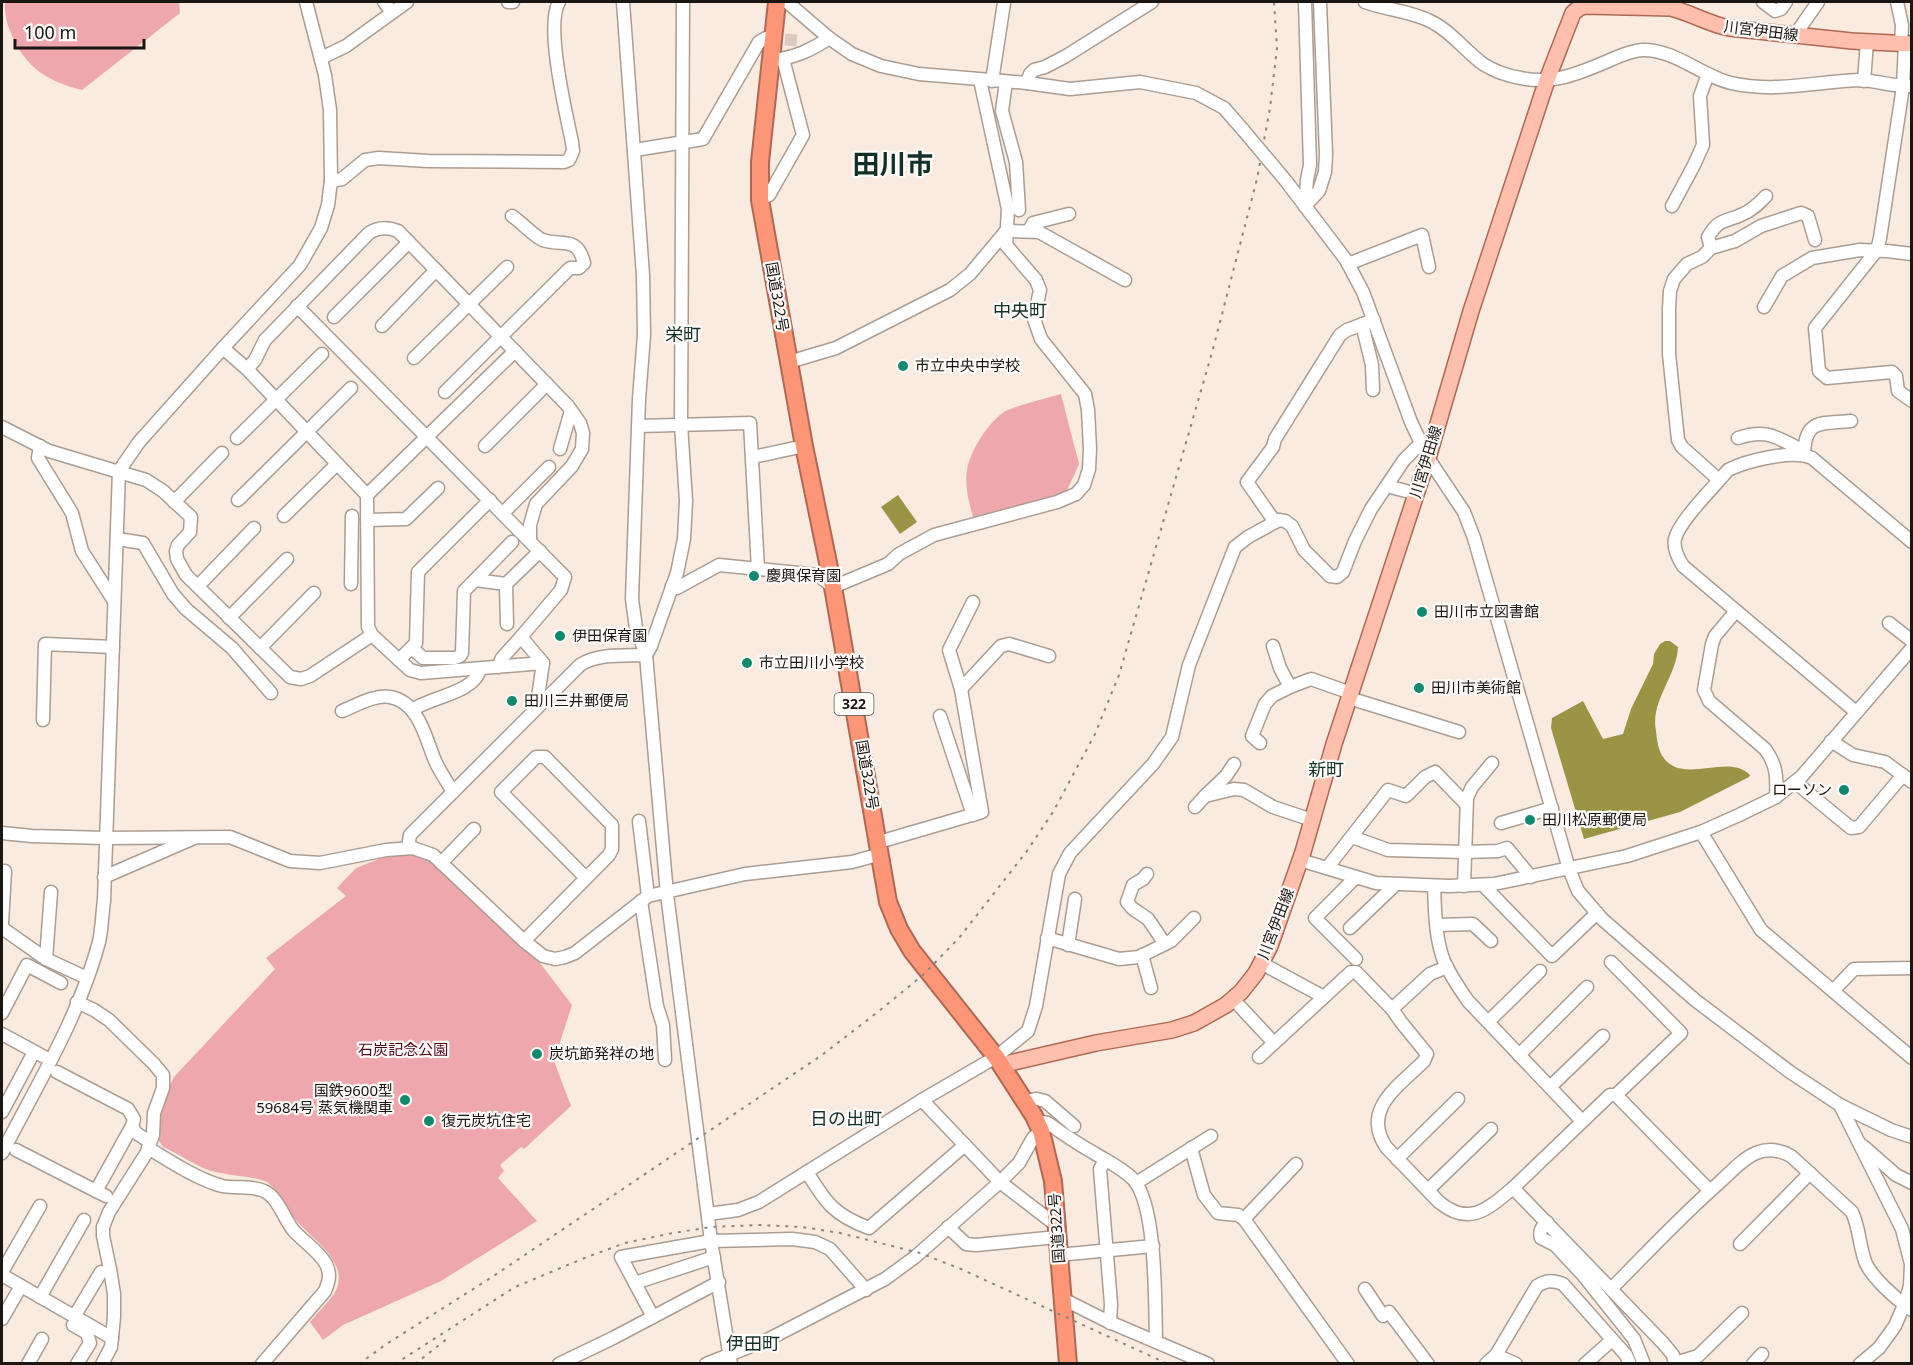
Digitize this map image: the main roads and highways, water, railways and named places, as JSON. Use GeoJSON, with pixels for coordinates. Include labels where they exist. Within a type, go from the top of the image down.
{"type":"FeatureCollection","features":[{"type":"Feature","properties":{"kind":"highway","name":"国道322号"},"geometry":{"type":"LineString","coordinates":[[777,2],[777,59],[760,162],[760,200],[880,848],[888,902],[899,929],[912,951],[998,1061],[1039,1128],[1053,1181],[1068,1364]]}},
{"type":"Feature","properties":{"kind":"main road","name":"川宮伊田線"},"geometry":{"type":"LineString","coordinates":[[998,1061],[1172,1030],[1194,1023],[1233,999],[1262,963],[1300,860],[1350,695],[1417,494],[1471,312],[1547,81],[1573,14],[1579,5],[1671,8],[1682,10],[1722,27],[1906,44]]}},
{"type":"Feature","properties":{"kind":"tunnel"},"geometry":{"type":"LineString","coordinates":[[767,38],[802,41]]}},
{"type":"Feature","properties":{"kind":"railway"},"geometry":{"type":"LineString","coordinates":[[359,1364],[822,1055],[923,975],[959,938],[1027,851],[1053,812],[1095,734],[1119,675],[1213,349],[1257,179],[1270,108],[1277,48],[1274,2]]}},
{"type":"Feature","properties":{"kind":"railway"},"geometry":{"type":"LineString","coordinates":[[395,1364],[515,1287],[587,1257],[625,1243],[668,1234],[710,1227],[759,1225],[802,1227],[840,1233],[920,1253],[961,1269],[1168,1364]]}},
{"type":"Feature","properties":{"kind":"railway"},"geometry":{"type":"LineString","coordinates":[[415,1364],[448,1338]]}},
{"type":"Feature","properties":{"kind":"place","name":"市立中央中学校"},"geometry":{"type":"Point","coordinates":[903,366]}},
{"type":"Feature","properties":{"kind":"place","name":"慶興保育園"},"geometry":{"type":"Point","coordinates":[754,576]}},
{"type":"Feature","properties":{"kind":"place","name":"田川市立図書館"},"geometry":{"type":"Point","coordinates":[1422,612]}},
{"type":"Feature","properties":{"kind":"place","name":"伊田保育園"},"geometry":{"type":"Point","coordinates":[560,636]}},
{"type":"Feature","properties":{"kind":"place","name":"市立田川小学校"},"geometry":{"type":"Point","coordinates":[747,663]}},
{"type":"Feature","properties":{"kind":"place","name":"田川市美術館"},"geometry":{"type":"Point","coordinates":[1419,688]}},
{"type":"Feature","properties":{"kind":"place","name":"田川三井郵便局"},"geometry":{"type":"Point","coordinates":[512,701]}},
{"type":"Feature","properties":{"kind":"place","name":"ローソン"},"geometry":{"type":"Point","coordinates":[1844,790]}},
{"type":"Feature","properties":{"kind":"place","name":"田川松原郵便局"},"geometry":{"type":"Point","coordinates":[1530,820]}},
{"type":"Feature","properties":{"kind":"place","name":"炭坑節発祥の地"},"geometry":{"type":"Point","coordinates":[537,1054]}},
{"type":"Feature","properties":{"kind":"place","name":"国鉄9600型 59684号 蒸気機関車"},"geometry":{"type":"Point","coordinates":[405,1100]}},
{"type":"Feature","properties":{"kind":"place","name":"復元炭坑住宅"},"geometry":{"type":"Point","coordinates":[429,1121]}},
{"type":"Feature","properties":{"kind":"district","name":"田川市"},"geometry":{"type":"Point","coordinates":[893,165]}},
{"type":"Feature","properties":{"kind":"district","name":"中央町"},"geometry":{"type":"Point","coordinates":[1020,311]}},
{"type":"Feature","properties":{"kind":"district","name":"栄町"},"geometry":{"type":"Point","coordinates":[683,335]}},
{"type":"Feature","properties":{"kind":"district","name":"新町"},"geometry":{"type":"Point","coordinates":[1326,770]}},
{"type":"Feature","properties":{"kind":"district","name":"日の出町"},"geometry":{"type":"Point","coordinates":[846,1119]}},
{"type":"Feature","properties":{"kind":"district","name":"伊田町"},"geometry":{"type":"Point","coordinates":[753,1344]}},
{"type":"Feature","properties":{"kind":"park label","name":"石炭記念公園"},"geometry":{"type":"Point","coordinates":[403,1050]}}]}
